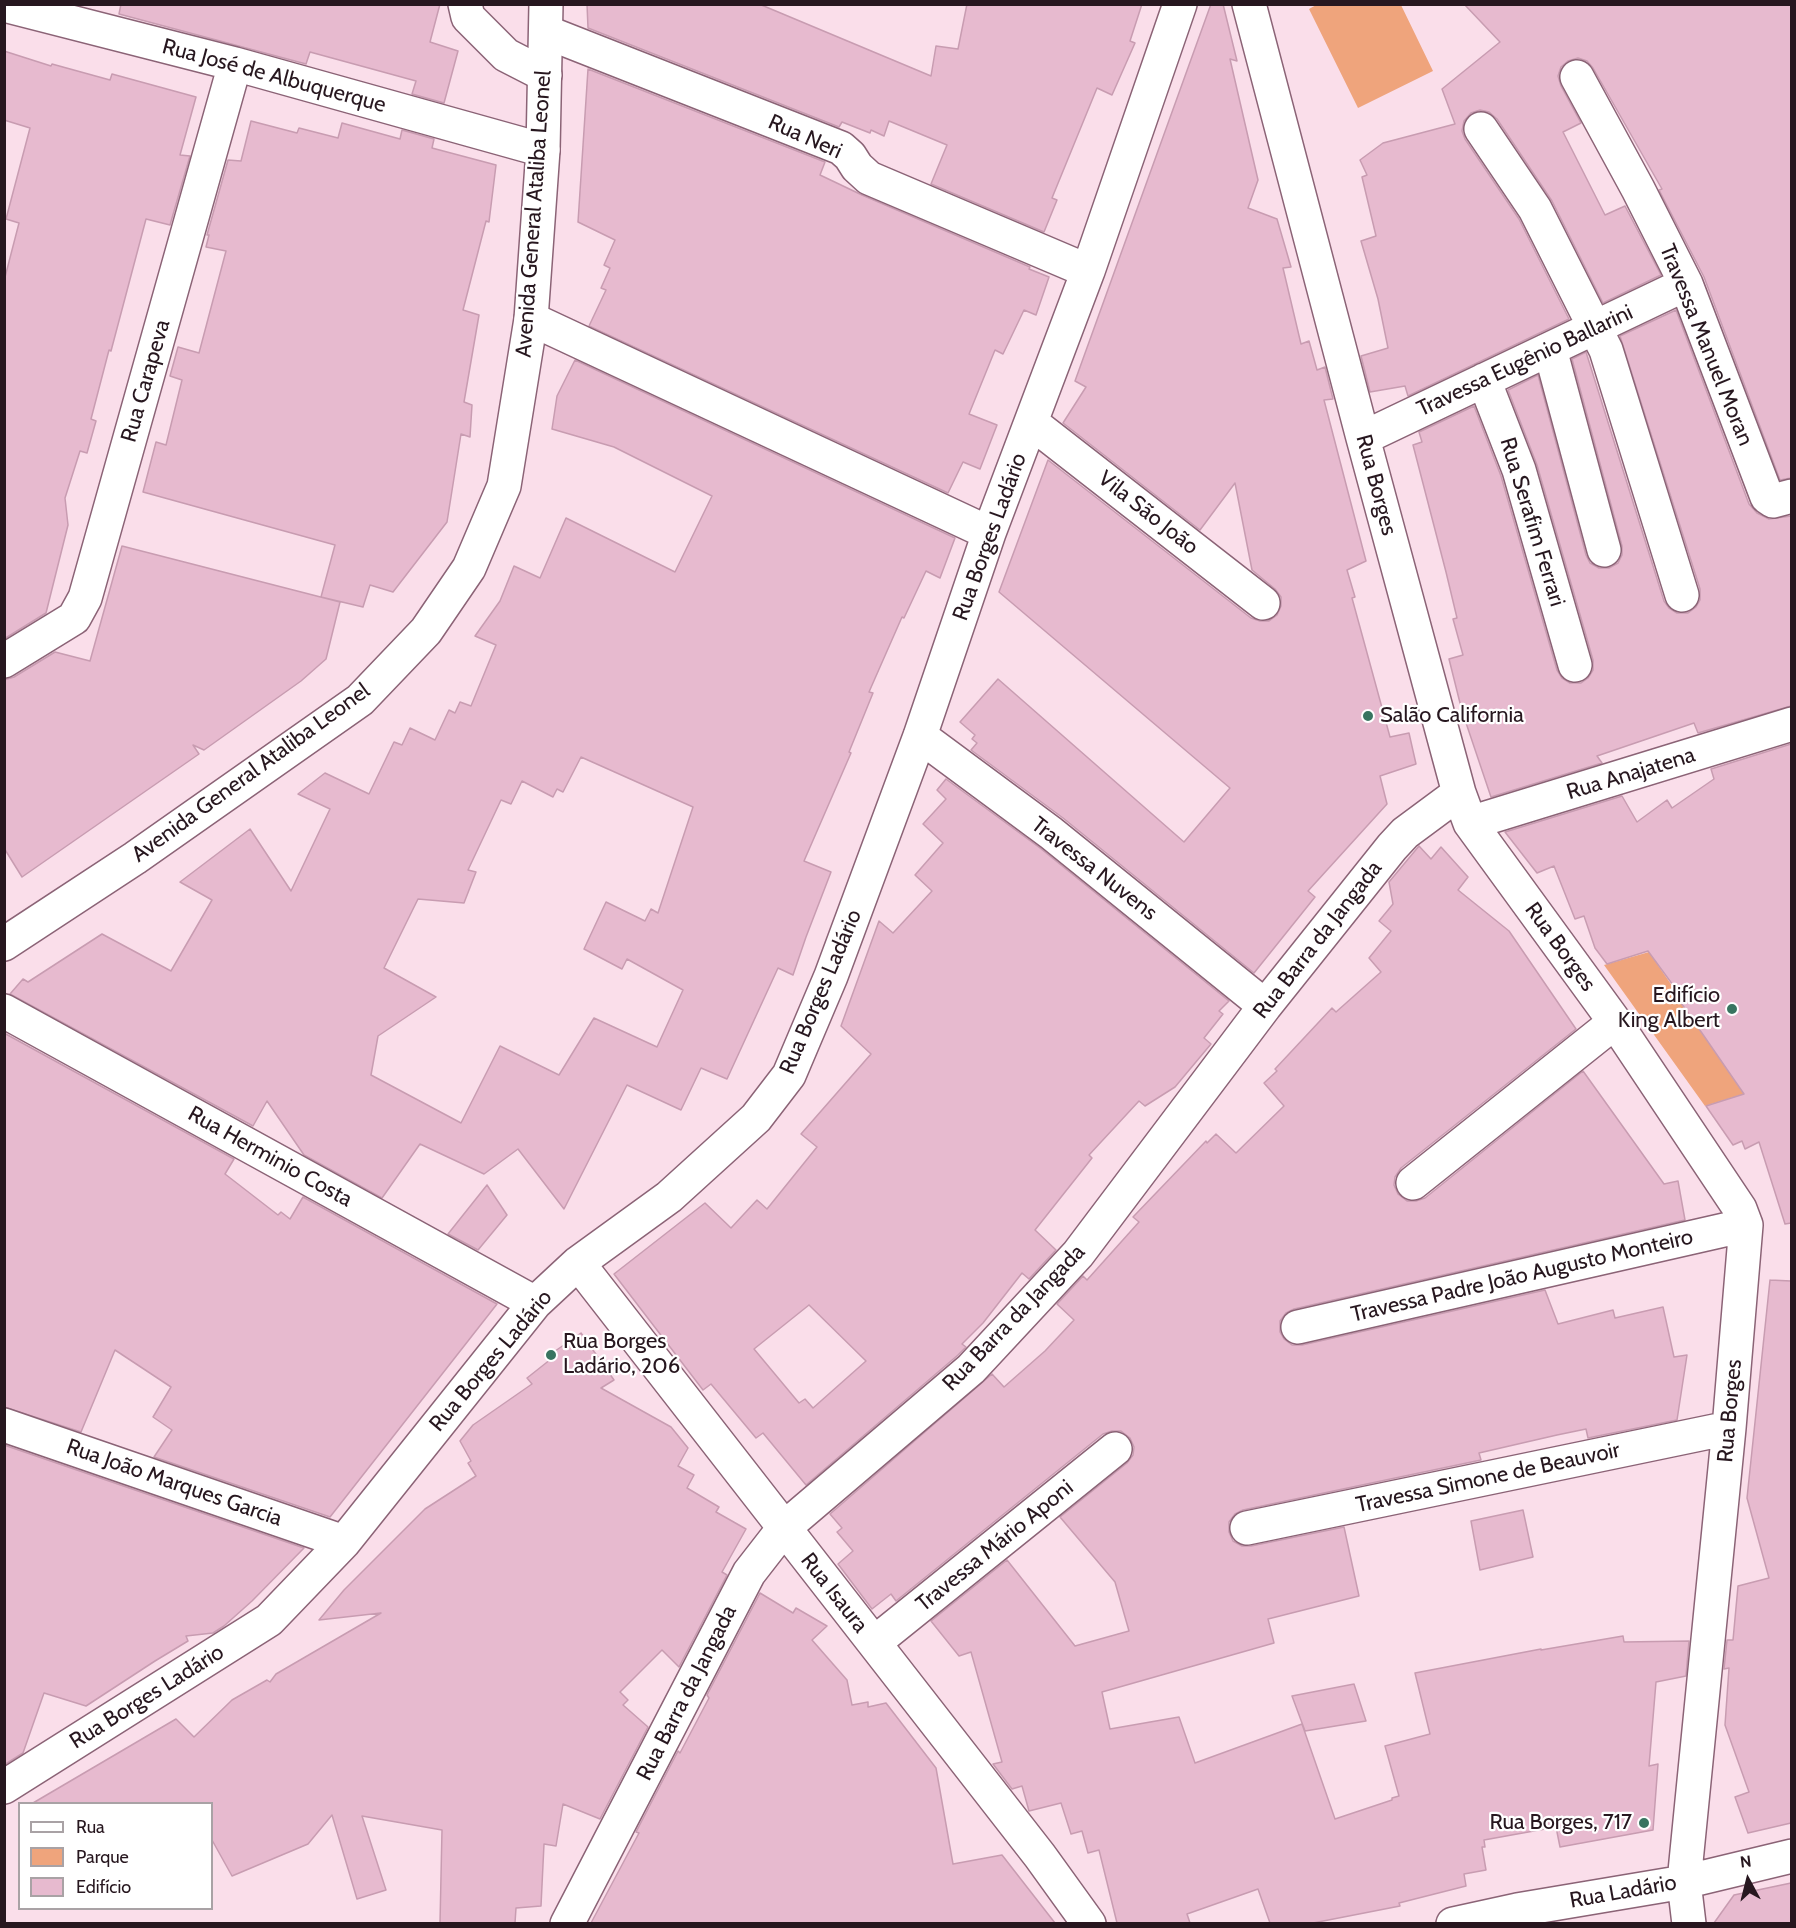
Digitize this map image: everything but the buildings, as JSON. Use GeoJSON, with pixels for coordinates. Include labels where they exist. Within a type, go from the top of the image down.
{"type":"FeatureCollection","features":[{"type":"Feature","properties":{"kind":"street"},"geometry":{"type":"LineString","coordinates":[[465,4],[468,17],[506,55],[545,75]]}},
{"type":"Feature","properties":{"kind":"street","name":"Rua Borges Ladário"},"geometry":{"type":"LineString","coordinates":[[4,1787],[269,1620],[344,1542],[535,1303],[578,1263],[669,1197],[756,1118],[789,1075],[831,975],[920,736],[989,533],[1088,271],[1180,4]]}},
{"type":"Feature","properties":{"kind":"street","name":"Rua Borges"},"geometry":{"type":"LineString","coordinates":[[1249,4],[1363,438],[1459,793],[1470,823],[1615,1022],[1740,1209],[1746,1225],[1729,1428],[1684,1882],[1689,1923]]}},
{"type":"Feature","properties":{"kind":"street","name":"Rua José de Albuquerque"},"geometry":{"type":"LineString","coordinates":[[4,5],[235,64],[543,150]]}},
{"type":"Feature","properties":{"kind":"street","name":"Avenida General Ataliba Leonel"},"geometry":{"type":"LineString","coordinates":[[4,944],[135,858],[360,700],[426,631],[469,568],[504,486],[531,319],[543,150],[546,18]]}},
{"type":"Feature","properties":{"kind":"street","name":"Rua Neri"},"geometry":{"type":"LineString","coordinates":[[546,18],[841,148],[850,156],[857,168],[869,178],[1088,271]]}},
{"type":"Feature","properties":{"kind":"street","name":"Rua Carapeva"},"geometry":{"type":"LineString","coordinates":[[4,660],[74,618],[85,598],[235,64]]}},
{"type":"Feature","properties":{"kind":"street","name":"Travessa Manuel Moran"},"geometry":{"type":"LineString","coordinates":[[1577,77],[1686,284],[1767,497],[1773,501],[1791,496]]}},
{"type":"Feature","properties":{"kind":"street"},"geometry":{"type":"LineString","coordinates":[[1481,129],[1535,209],[1606,350],[1682,595]]}},
{"type":"Feature","properties":{"kind":"street","name":"Travessa Eugênio Ballarini"},"geometry":{"type":"LineString","coordinates":[[1363,438],[1686,284]]}},
{"type":"Feature","properties":{"kind":"street"},"geometry":{"type":"LineString","coordinates":[[531,319],[989,533]]}},
{"type":"Feature","properties":{"kind":"street"},"geometry":{"type":"LineString","coordinates":[[1550,349],[1604,550]]}},
{"type":"Feature","properties":{"kind":"street","name":"Rua Serafim Ferrari"},"geometry":{"type":"LineString","coordinates":[[1484,380],[1519,470],[1575,665]]}},
{"type":"Feature","properties":{"kind":"street","name":"Vila São João"},"geometry":{"type":"LineString","coordinates":[[1032,423],[1263,603]]}},
{"type":"Feature","properties":{"kind":"street","name":"Rua Anajatena"},"geometry":{"type":"LineString","coordinates":[[1470,823],[1791,724]]}},
{"type":"Feature","properties":{"kind":"street","name":"Travessa Nuvens"},"geometry":{"type":"LineString","coordinates":[[920,736],[1051,833],[1265,1006]]}},
{"type":"Feature","properties":{"kind":"street","name":"Rua Barra da Jangada"},"geometry":{"type":"LineString","coordinates":[[567,1923],[750,1573],[784,1528],[971,1369],[1078,1254],[1265,1006],[1392,847],[1405,833],[1459,793]]}},
{"type":"Feature","properties":{"kind":"street","name":"Rua Herminio Costa"},"geometry":{"type":"LineString","coordinates":[[4,1011],[535,1303]]}},
{"type":"Feature","properties":{"kind":"street"},"geometry":{"type":"LineString","coordinates":[[1413,1183],[1615,1022]]}},
{"type":"Feature","properties":{"kind":"street","name":"Travessa Padre João Augusto Monteiro"},"geometry":{"type":"LineString","coordinates":[[1298,1327],[1746,1225]]}},
{"type":"Feature","properties":{"kind":"street","name":"Rua Isaura"},"geometry":{"type":"LineString","coordinates":[[578,1263],[1040,1856],[1089,1923]]}},
{"type":"Feature","properties":{"kind":"street","name":"Rua João Marques Garcia"},"geometry":{"type":"LineString","coordinates":[[4,1425],[344,1542]]}},
{"type":"Feature","properties":{"kind":"street","name":"Travessa Simone de Beauvoir"},"geometry":{"type":"LineString","coordinates":[[1247,1528],[1729,1428]]}},
{"type":"Feature","properties":{"kind":"street","name":"Travessa Mário Aponi"},"geometry":{"type":"LineString","coordinates":[[874,1643],[1115,1449]]}},
{"type":"Feature","properties":{"kind":"street","name":"Rua Ladário"},"geometry":{"type":"LineString","coordinates":[[1453,1923],[1518,1917],[1684,1882],[1791,1856]]}},
{"type":"Feature","properties":{"kind":"green space"},"geometry":{"type":"Polygon","coordinates":[[[1318,4],[1401,5],[1433,71],[1358,108],[1309,9],[1318,4]]]}},
{"type":"Feature","properties":{"kind":"green space"},"geometry":{"type":"Polygon","coordinates":[[[1649,952],[1677,993],[1675,995],[1747,1093],[1705,1106],[1604,965],[1649,952]]]}},
{"type":"Feature","properties":{"kind":"place","name":"Salão California"},"geometry":{"type":"Point","coordinates":[1368,716]}},
{"type":"Feature","properties":{"kind":"place","name":"Edifício King Albert"},"geometry":{"type":"Point","coordinates":[1732,1009]}},
{"type":"Feature","properties":{"kind":"place","name":"Rua Borges Ladário, 206"},"geometry":{"type":"Point","coordinates":[551,1355]}},
{"type":"Feature","properties":{"kind":"place","name":"Rua Borges, 717"},"geometry":{"type":"Point","coordinates":[1644,1823]}}]}
